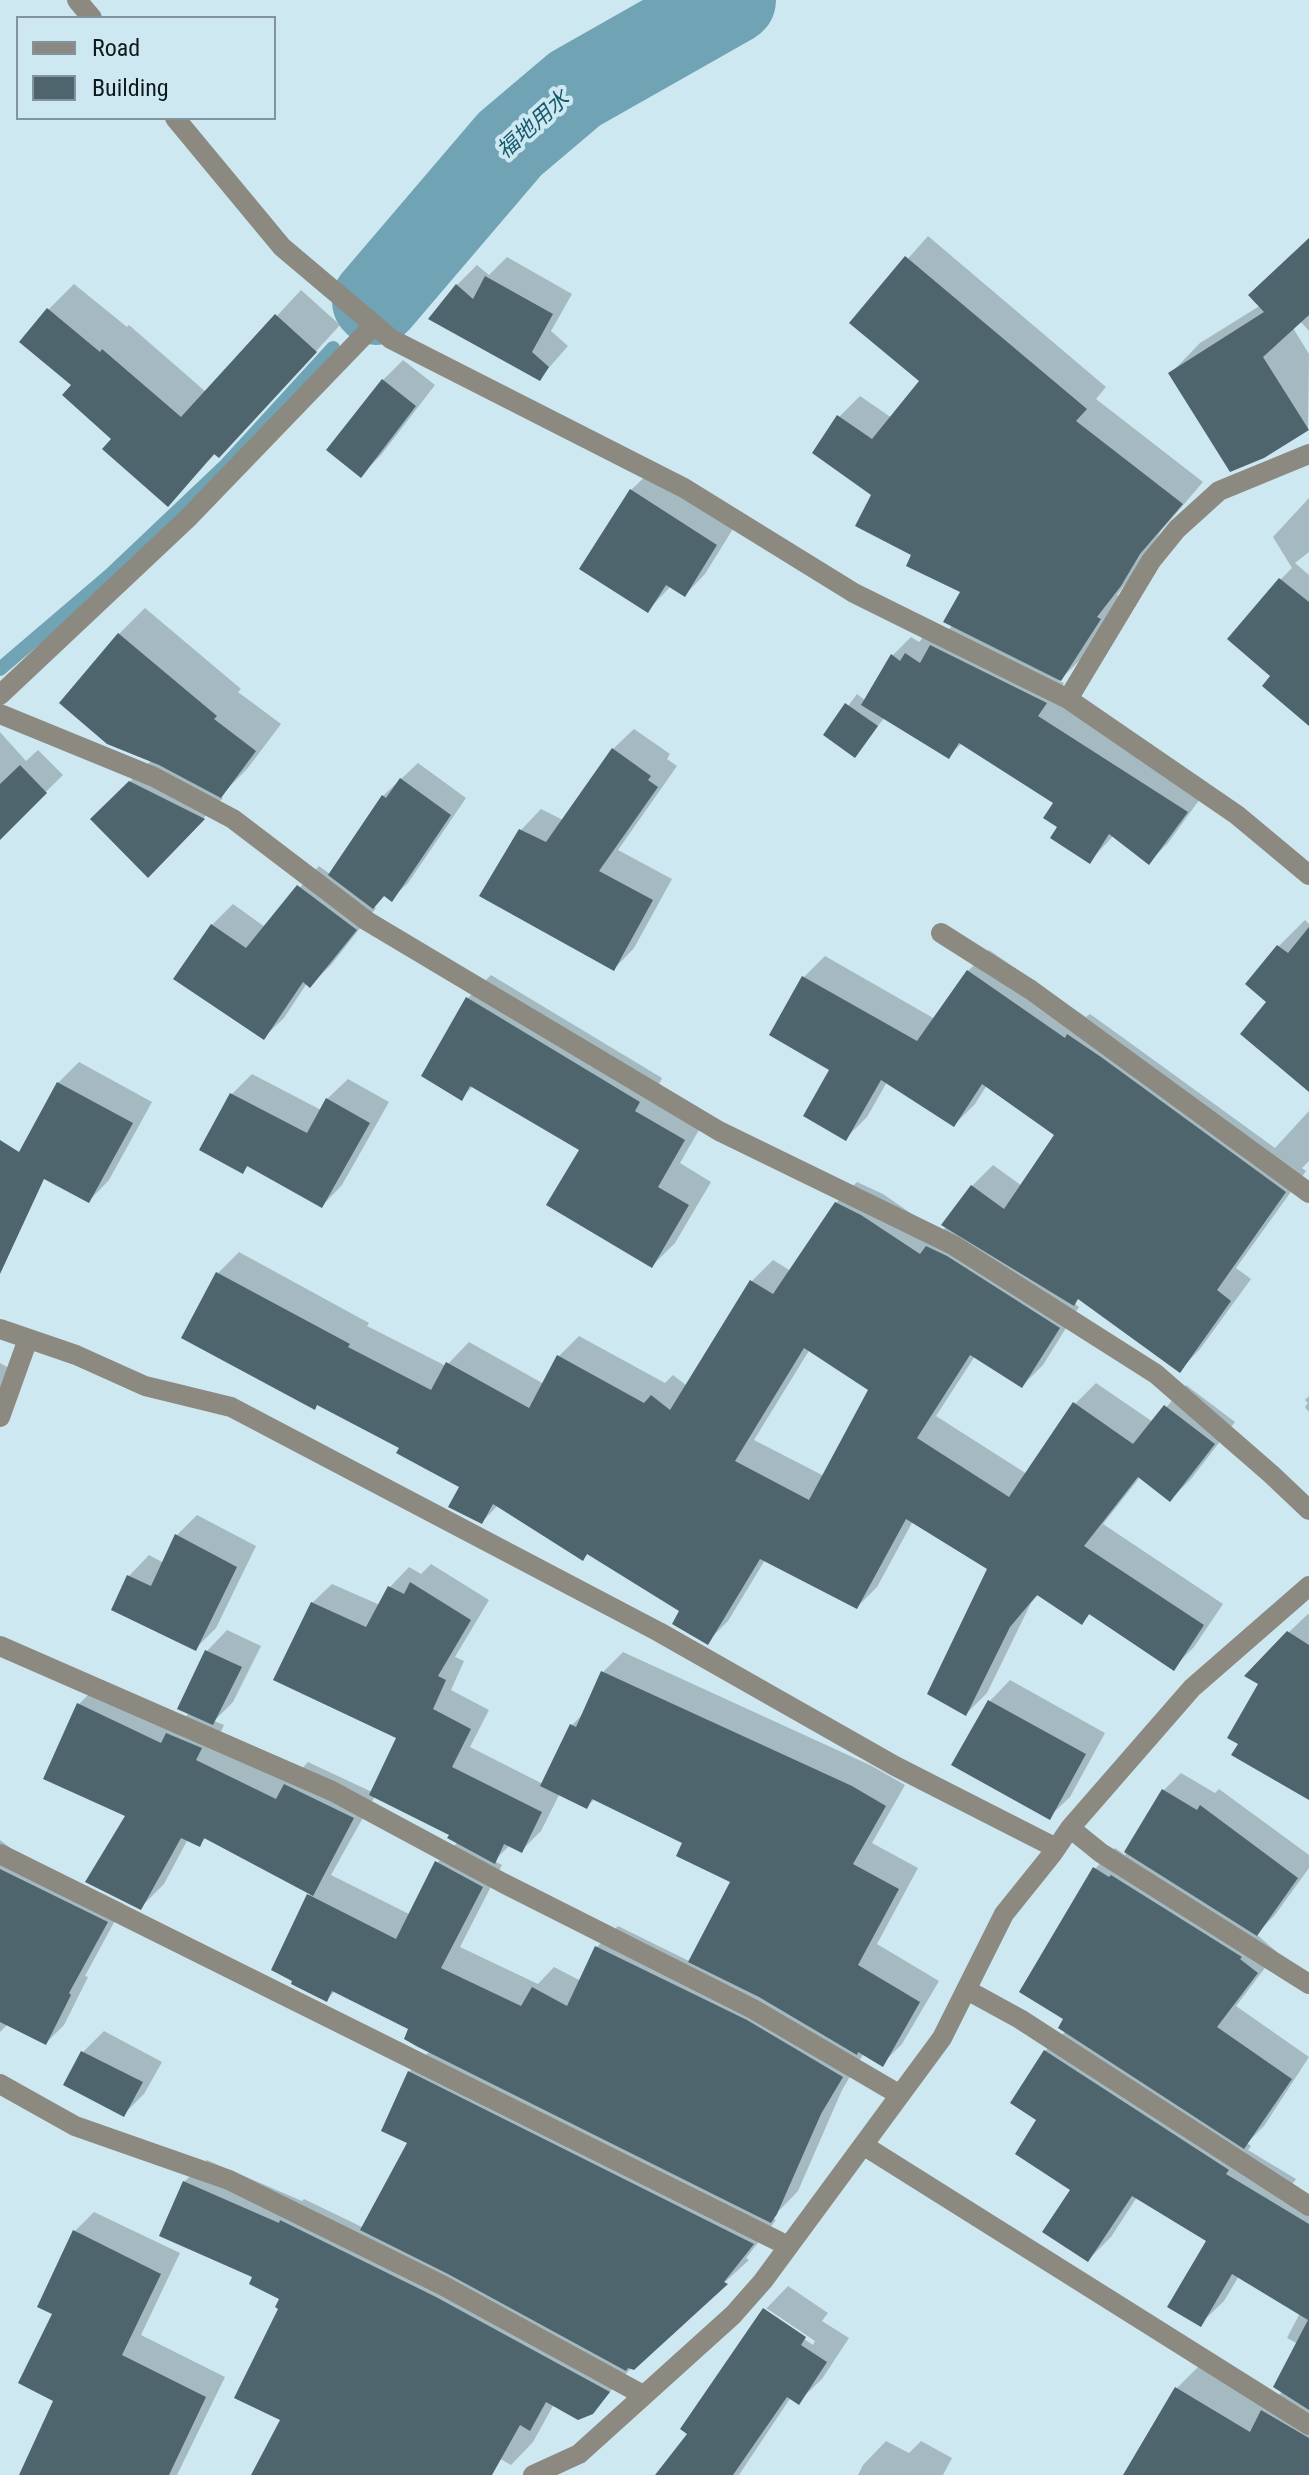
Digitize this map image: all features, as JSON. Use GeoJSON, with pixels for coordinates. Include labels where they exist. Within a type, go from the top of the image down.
{"type":"FeatureCollection","features":[{"type":"Feature","properties":{"kind":"street"},"geometry":{"type":"LineString","coordinates":[[77,0],[90,16]]}},
{"type":"Feature","properties":{"kind":"street"},"geometry":{"type":"LineString","coordinates":[[177,120],[282,247],[391,339],[684,488],[854,593],[1068,699],[1237,815],[1309,875]]}},
{"type":"Feature","properties":{"kind":"street"},"geometry":{"type":"LineString","coordinates":[[0,695],[187,519],[374,325]]}},
{"type":"Feature","properties":{"kind":"street"},"geometry":{"type":"LineString","coordinates":[[1068,699],[1151,561],[1177,529],[1219,491],[1309,454]]}},
{"type":"Feature","properties":{"kind":"street"},"geometry":{"type":"LineString","coordinates":[[0,714],[154,777],[233,819],[367,921],[719,1131],[953,1245],[1156,1374],[1309,1510]]}},
{"type":"Feature","properties":{"kind":"street"},"geometry":{"type":"LineString","coordinates":[[941,933],[1031,990],[1309,1193]]}},
{"type":"Feature","properties":{"kind":"street"},"geometry":{"type":"LineString","coordinates":[[0,1329],[76,1355],[145,1386],[231,1407],[659,1632],[895,1766],[1056,1848]]}},
{"type":"Feature","properties":{"kind":"street"},"geometry":{"type":"LineString","coordinates":[[0,1417],[28,1339]]}},
{"type":"Feature","properties":{"kind":"street"},"geometry":{"type":"LineString","coordinates":[[533,2475],[579,2454],[733,2315],[763,2281],[942,2038],[1004,1914],[1070,1828],[1192,1688],[1309,1586]]}},
{"type":"Feature","properties":{"kind":"street"},"geometry":{"type":"LineString","coordinates":[[0,1646],[332,1791],[503,1883],[753,2009],[900,2095]]}},
{"type":"Feature","properties":{"kind":"street"},"geometry":{"type":"LineString","coordinates":[[1070,1828],[1101,1853],[1309,1984]]}},
{"type":"Feature","properties":{"kind":"street"},"geometry":{"type":"LineString","coordinates":[[0,1854],[788,2246]]}},
{"type":"Feature","properties":{"kind":"street"},"geometry":{"type":"LineString","coordinates":[[967,1990],[1020,2019],[1309,2206]]}},
{"type":"Feature","properties":{"kind":"street"},"geometry":{"type":"LineString","coordinates":[[0,2084],[75,2126],[229,2180],[442,2285],[643,2395]]}},
{"type":"Feature","properties":{"kind":"street"},"geometry":{"type":"LineString","coordinates":[[863,2145],[1309,2425]]}},
{"type":"Feature","properties":{"kind":"building"},"geometry":{"type":"Polygon","coordinates":[[[1309,238],[1309,315],[1263,357],[1309,430],[1264,458],[1230,472],[1168,373],[1264,312],[1248,295],[1309,238]]]}},
{"type":"Feature","properties":{"kind":"building"},"geometry":{"type":"Polygon","coordinates":[[[905,256],[1087,409],[1076,421],[1183,504],[1140,554],[1097,617],[1101,619],[1061,681],[943,622],[960,592],[906,566],[911,555],[855,526],[871,495],[812,453],[837,415],[872,439],[919,381],[849,323],[905,256]]]}},
{"type":"Feature","properties":{"kind":"building"},"geometry":{"type":"Polygon","coordinates":[[[485,276],[553,314],[532,352],[549,367],[540,381],[428,319],[456,284],[473,299],[485,276]]]}},
{"type":"Feature","properties":{"kind":"building"},"geometry":{"type":"Polygon","coordinates":[[[47,308],[100,352],[102,349],[181,417],[275,314],[317,352],[219,458],[214,454],[168,507],[102,449],[111,439],[62,395],[71,385],[19,342],[47,308]]]}},
{"type":"Feature","properties":{"kind":"building"},"geometry":{"type":"Polygon","coordinates":[[[382,379],[416,406],[361,478],[326,450],[382,379]]]}},
{"type":"Feature","properties":{"kind":"building"},"geometry":{"type":"Polygon","coordinates":[[[630,489],[717,545],[685,597],[666,585],[648,613],[579,569],[630,489]]]}},
{"type":"Feature","properties":{"kind":"building"},"geometry":{"type":"Polygon","coordinates":[[[1279,578],[1309,602],[1309,726],[1262,686],[1270,676],[1227,639],[1279,578]]]}},
{"type":"Feature","properties":{"kind":"building"},"geometry":{"type":"Polygon","coordinates":[[[118,633],[217,716],[214,719],[256,751],[221,798],[159,765],[107,744],[59,703],[118,633]]]}},
{"type":"Feature","properties":{"kind":"building"},"geometry":{"type":"Polygon","coordinates":[[[930,645],[1047,703],[1038,716],[1188,812],[1149,865],[1109,834],[1090,864],[1050,838],[1057,827],[1043,818],[1053,803],[959,743],[949,759],[861,705],[891,654],[900,661],[905,653],[920,663],[930,645]]]}},
{"type":"Feature","properties":{"kind":"building"},"geometry":{"type":"Polygon","coordinates":[[[845,703],[878,726],[855,758],[823,735],[845,703]]]}},
{"type":"Feature","properties":{"kind":"building"},"geometry":{"type":"Polygon","coordinates":[[[612,748],[651,776],[648,780],[658,787],[599,871],[653,900],[614,971],[479,896],[519,829],[546,842],[612,748]]]}},
{"type":"Feature","properties":{"kind":"building"},"geometry":{"type":"Polygon","coordinates":[[[20,765],[47,793],[0,840],[0,784],[20,765]]]}},
{"type":"Feature","properties":{"kind":"building"},"geometry":{"type":"Polygon","coordinates":[[[400,778],[451,815],[392,902],[384,896],[373,909],[328,875],[382,795],[386,798],[400,778]]]}},
{"type":"Feature","properties":{"kind":"building"},"geometry":{"type":"Polygon","coordinates":[[[129,781],[205,819],[148,878],[90,819],[129,781]]]}},
{"type":"Feature","properties":{"kind":"building"},"geometry":{"type":"Polygon","coordinates":[[[297,885],[357,930],[310,988],[303,982],[264,1040],[173,979],[211,924],[246,948],[297,885]]]}},
{"type":"Feature","properties":{"kind":"building"},"geometry":{"type":"Polygon","coordinates":[[[1309,927],[1309,1092],[1240,1034],[1266,1002],[1245,984],[1277,945],[1288,953],[1309,927]]]}},
{"type":"Feature","properties":{"kind":"building"},"geometry":{"type":"Polygon","coordinates":[[[967,970],[1065,1038],[1067,1034],[1101,1057],[1286,1192],[1217,1290],[1231,1301],[1180,1373],[1078,1299],[1074,1306],[941,1225],[971,1185],[1004,1209],[1054,1135],[982,1084],[954,1127],[881,1080],[846,1141],[803,1116],[829,1070],[769,1035],[802,976],[917,1041],[967,970]]]}},
{"type":"Feature","properties":{"kind":"building"},"geometry":{"type":"Polygon","coordinates":[[[466,997],[640,1102],[635,1111],[685,1140],[658,1187],[689,1205],[652,1268],[546,1205],[579,1150],[470,1086],[462,1101],[421,1076],[466,997]]]}},
{"type":"Feature","properties":{"kind":"building"},"geometry":{"type":"Polygon","coordinates":[[[57,1082],[133,1123],[89,1203],[44,1179],[0,1274],[0,1140],[19,1152],[57,1082]]]}},
{"type":"Feature","properties":{"kind":"building"},"geometry":{"type":"Polygon","coordinates":[[[230,1093],[307,1133],[326,1098],[370,1123],[322,1208],[247,1166],[243,1174],[199,1150],[230,1093]]]}},
{"type":"Feature","properties":{"kind":"building"},"geometry":{"type":"Polygon","coordinates":[[[835,1202],[861,1215],[920,1254],[926,1246],[947,1256],[1060,1328],[1022,1388],[970,1355],[917,1438],[1009,1497],[1073,1402],[1133,1444],[1164,1405],[1215,1444],[1170,1502],[1138,1477],[1084,1546],[1204,1625],[1174,1671],[1089,1614],[1082,1625],[1037,1595],[1010,1627],[966,1716],[927,1694],[987,1569],[906,1519],[857,1609],[760,1559],[708,1645],[672,1624],[679,1611],[587,1554],[583,1561],[493,1504],[482,1524],[448,1507],[459,1487],[396,1453],[399,1448],[317,1405],[315,1410],[181,1338],[216,1272],[431,1390],[446,1362],[529,1408],[557,1355],[644,1403],[651,1395],[670,1410],[750,1280],[773,1294],[835,1202]],[[804,1348],[735,1461],[809,1500],[868,1390],[804,1348]]]}},
{"type":"Feature","properties":{"kind":"building"},"geometry":{"type":"Polygon","coordinates":[[[175,1534],[237,1567],[196,1651],[111,1610],[127,1575],[151,1586],[175,1534]]]}},
{"type":"Feature","properties":{"kind":"building"},"geometry":{"type":"Polygon","coordinates":[[[410,1582],[471,1620],[438,1676],[446,1680],[433,1709],[471,1729],[452,1767],[542,1812],[522,1853],[504,1844],[495,1864],[447,1838],[449,1835],[369,1795],[396,1738],[273,1680],[311,1602],[366,1627],[388,1586],[404,1594],[410,1582]]]}},
{"type":"Feature","properties":{"kind":"building"},"geometry":{"type":"Polygon","coordinates":[[[1287,1631],[1309,1645],[1309,1800],[1231,1755],[1238,1744],[1227,1738],[1258,1684],[1244,1676],[1287,1631]]]}},
{"type":"Feature","properties":{"kind":"building"},"geometry":{"type":"Polygon","coordinates":[[[205,1650],[242,1667],[213,1725],[177,1709],[205,1650]]]}},
{"type":"Feature","properties":{"kind":"building"},"geometry":{"type":"Polygon","coordinates":[[[601,1671],[852,1786],[886,1806],[853,1864],[899,1889],[858,1965],[920,2002],[883,2067],[759,1997],[688,1962],[730,1882],[676,1856],[682,1843],[592,1799],[587,1809],[540,1786],[570,1724],[576,1727],[601,1671]]]}},
{"type":"Feature","properties":{"kind":"building"},"geometry":{"type":"Polygon","coordinates":[[[988,1700],[1086,1754],[1050,1820],[951,1765],[988,1700]]]}},
{"type":"Feature","properties":{"kind":"building"},"geometry":{"type":"Polygon","coordinates":[[[77,1703],[161,1743],[166,1733],[202,1748],[196,1760],[276,1799],[284,1784],[354,1818],[313,1896],[204,1838],[200,1847],[181,1838],[141,1910],[85,1882],[125,1816],[43,1779],[77,1703]]]}},
{"type":"Feature","properties":{"kind":"building"},"geometry":{"type":"Polygon","coordinates":[[[1162,1789],[1197,1810],[1200,1805],[1298,1878],[1257,1936],[1124,1852],[1162,1789]]]}},
{"type":"Feature","properties":{"kind":"building"},"geometry":{"type":"Polygon","coordinates":[[[435,1861],[483,1887],[441,1968],[521,2006],[532,1987],[567,2006],[595,1946],[747,2020],[843,2077],[821,2114],[771,2223],[418,2047],[404,2039],[408,2029],[332,1991],[327,2002],[271,1970],[307,1894],[396,1939],[435,1861]]]}},
{"type":"Feature","properties":{"kind":"building"},"geometry":{"type":"Polygon","coordinates":[[[1093,1867],[1109,1877],[1111,1875],[1242,1957],[1240,1959],[1258,1973],[1217,2027],[1292,2079],[1244,2149],[1058,2028],[1063,2019],[1019,1992],[1093,1867]]]}},
{"type":"Feature","properties":{"kind":"building"},"geometry":{"type":"Polygon","coordinates":[[[0,1869],[108,1922],[69,1993],[71,1995],[46,2045],[0,2022],[0,1869]]]}},
{"type":"Feature","properties":{"kind":"building"},"geometry":{"type":"Polygon","coordinates":[[[1044,2050],[1229,2170],[1226,2174],[1309,2224],[1309,2410],[1273,2387],[1308,2320],[1232,2274],[1201,2327],[1167,2307],[1206,2241],[1132,2196],[1088,2262],[1042,2232],[1070,2190],[1015,2154],[1036,2120],[1010,2103],[1044,2050]]]}},
{"type":"Feature","properties":{"kind":"building"},"geometry":{"type":"Polygon","coordinates":[[[81,2051],[143,2082],[124,2117],[63,2085],[81,2051]]]}},
{"type":"Feature","properties":{"kind":"building"},"geometry":{"type":"Polygon","coordinates":[[[408,2071],[754,2244],[724,2282],[728,2284],[634,2370],[628,2368],[626,2371],[360,2230],[407,2143],[381,2131],[408,2071]]]}},
{"type":"Feature","properties":{"kind":"building"},"geometry":{"type":"Polygon","coordinates":[[[183,2181],[279,2223],[280,2220],[436,2297],[610,2392],[593,2414],[578,2420],[546,2402],[530,2431],[520,2425],[492,2475],[251,2475],[280,2420],[234,2398],[278,2309],[275,2307],[279,2299],[249,2284],[252,2277],[159,2236],[183,2181]]]}},
{"type":"Feature","properties":{"kind":"building"},"geometry":{"type":"Polygon","coordinates":[[[73,2230],[161,2274],[122,2355],[206,2397],[169,2475],[19,2475],[53,2401],[18,2383],[52,2314],[37,2307],[73,2230]]]}},
{"type":"Feature","properties":{"kind":"building"},"geometry":{"type":"Polygon","coordinates":[[[763,2308],[806,2337],[801,2345],[827,2362],[799,2405],[787,2397],[733,2475],[655,2475],[687,2434],[680,2429],[763,2308]]]}},
{"type":"Feature","properties":{"kind":"building"},"geometry":{"type":"Polygon","coordinates":[[[1175,2387],[1250,2432],[1261,2410],[1309,2438],[1309,2475],[1123,2475],[1175,2387]]]}},
{"type":"Feature","properties":{"kind":"waterway","name":"福地用水"},"geometry":{"type":"LineString","coordinates":[[376,301],[510,144],[575,89],[732,0]]}},
{"type":"Feature","properties":{"kind":"waterway"},"geometry":{"type":"LineString","coordinates":[[0,669],[110,575],[226,465],[333,348]]}}]}
